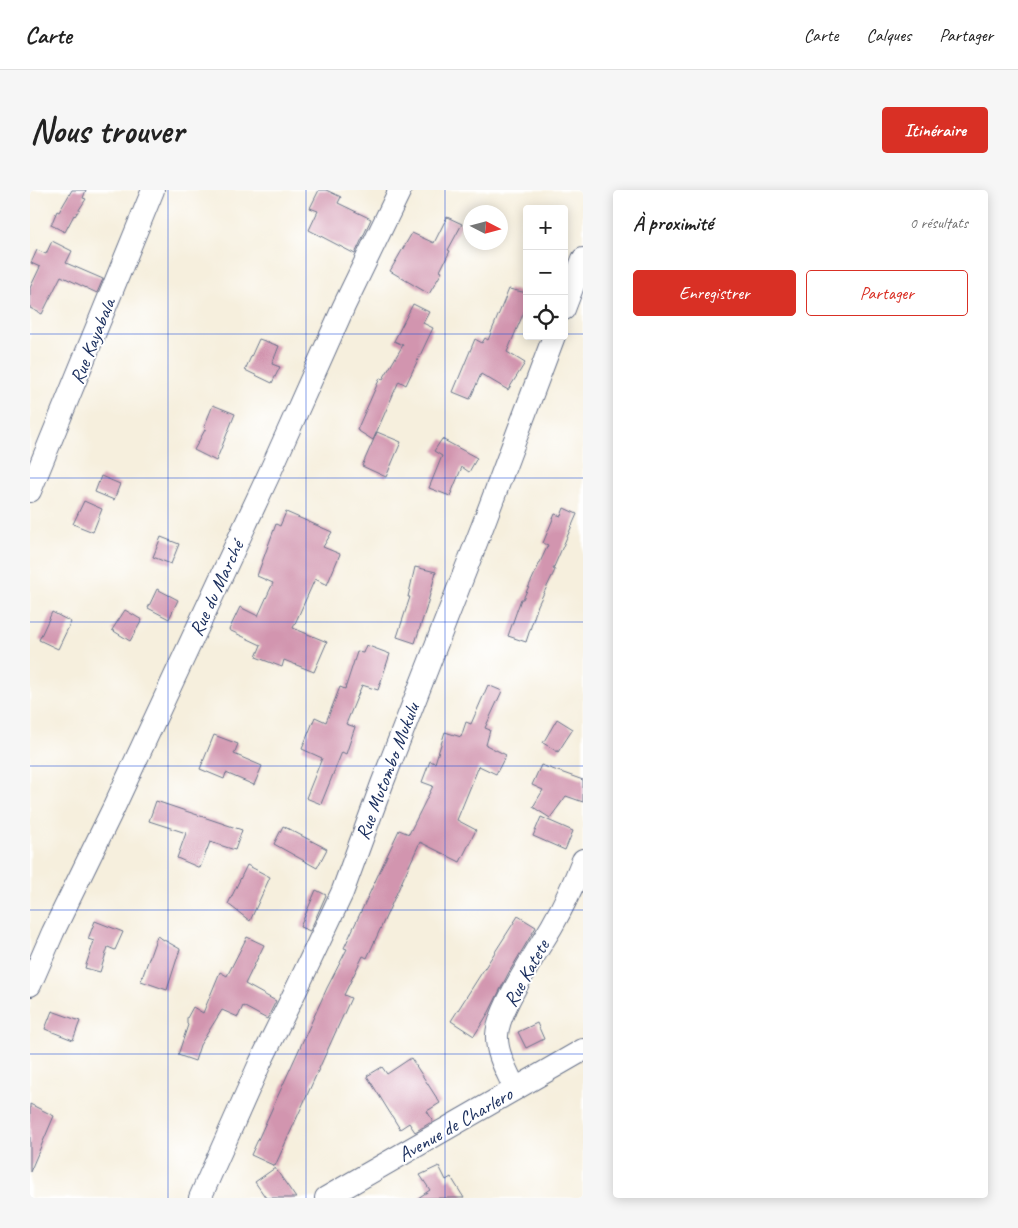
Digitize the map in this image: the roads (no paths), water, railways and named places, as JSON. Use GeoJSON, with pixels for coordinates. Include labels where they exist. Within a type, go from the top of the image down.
{"type":"FeatureCollection","features":[{"type":"Feature","properties":{"kind":"street","name":"Rue Kayabala"},"geometry":{"type":"LineString","coordinates":[[30,491],[153,190]]}},
{"type":"Feature","properties":{"kind":"street","name":"Rue du Marché"},"geometry":{"type":"LineString","coordinates":[[30,985],[53,932],[114,807],[270,472],[344,306],[400,190]]}},
{"type":"Feature","properties":{"kind":"street"},"geometry":{"type":"LineString","coordinates":[[568,298],[583,259]]}},
{"type":"Feature","properties":{"kind":"street","name":"Rue Mutombo Mukulu"},"geometry":{"type":"LineString","coordinates":[[200,1198],[260,1063],[342,893],[388,766],[483,525],[552,340]]}},
{"type":"Feature","properties":{"kind":"street","name":"Rue Katete"},"geometry":{"type":"LineString","coordinates":[[515,1090],[498,1047],[497,1034],[501,1019],[534,954],[552,925],[583,860]]}},
{"type":"Feature","properties":{"kind":"street","name":"Avenue de Charlero"},"geometry":{"type":"LineString","coordinates":[[326,1198],[583,1050]]}}]}
